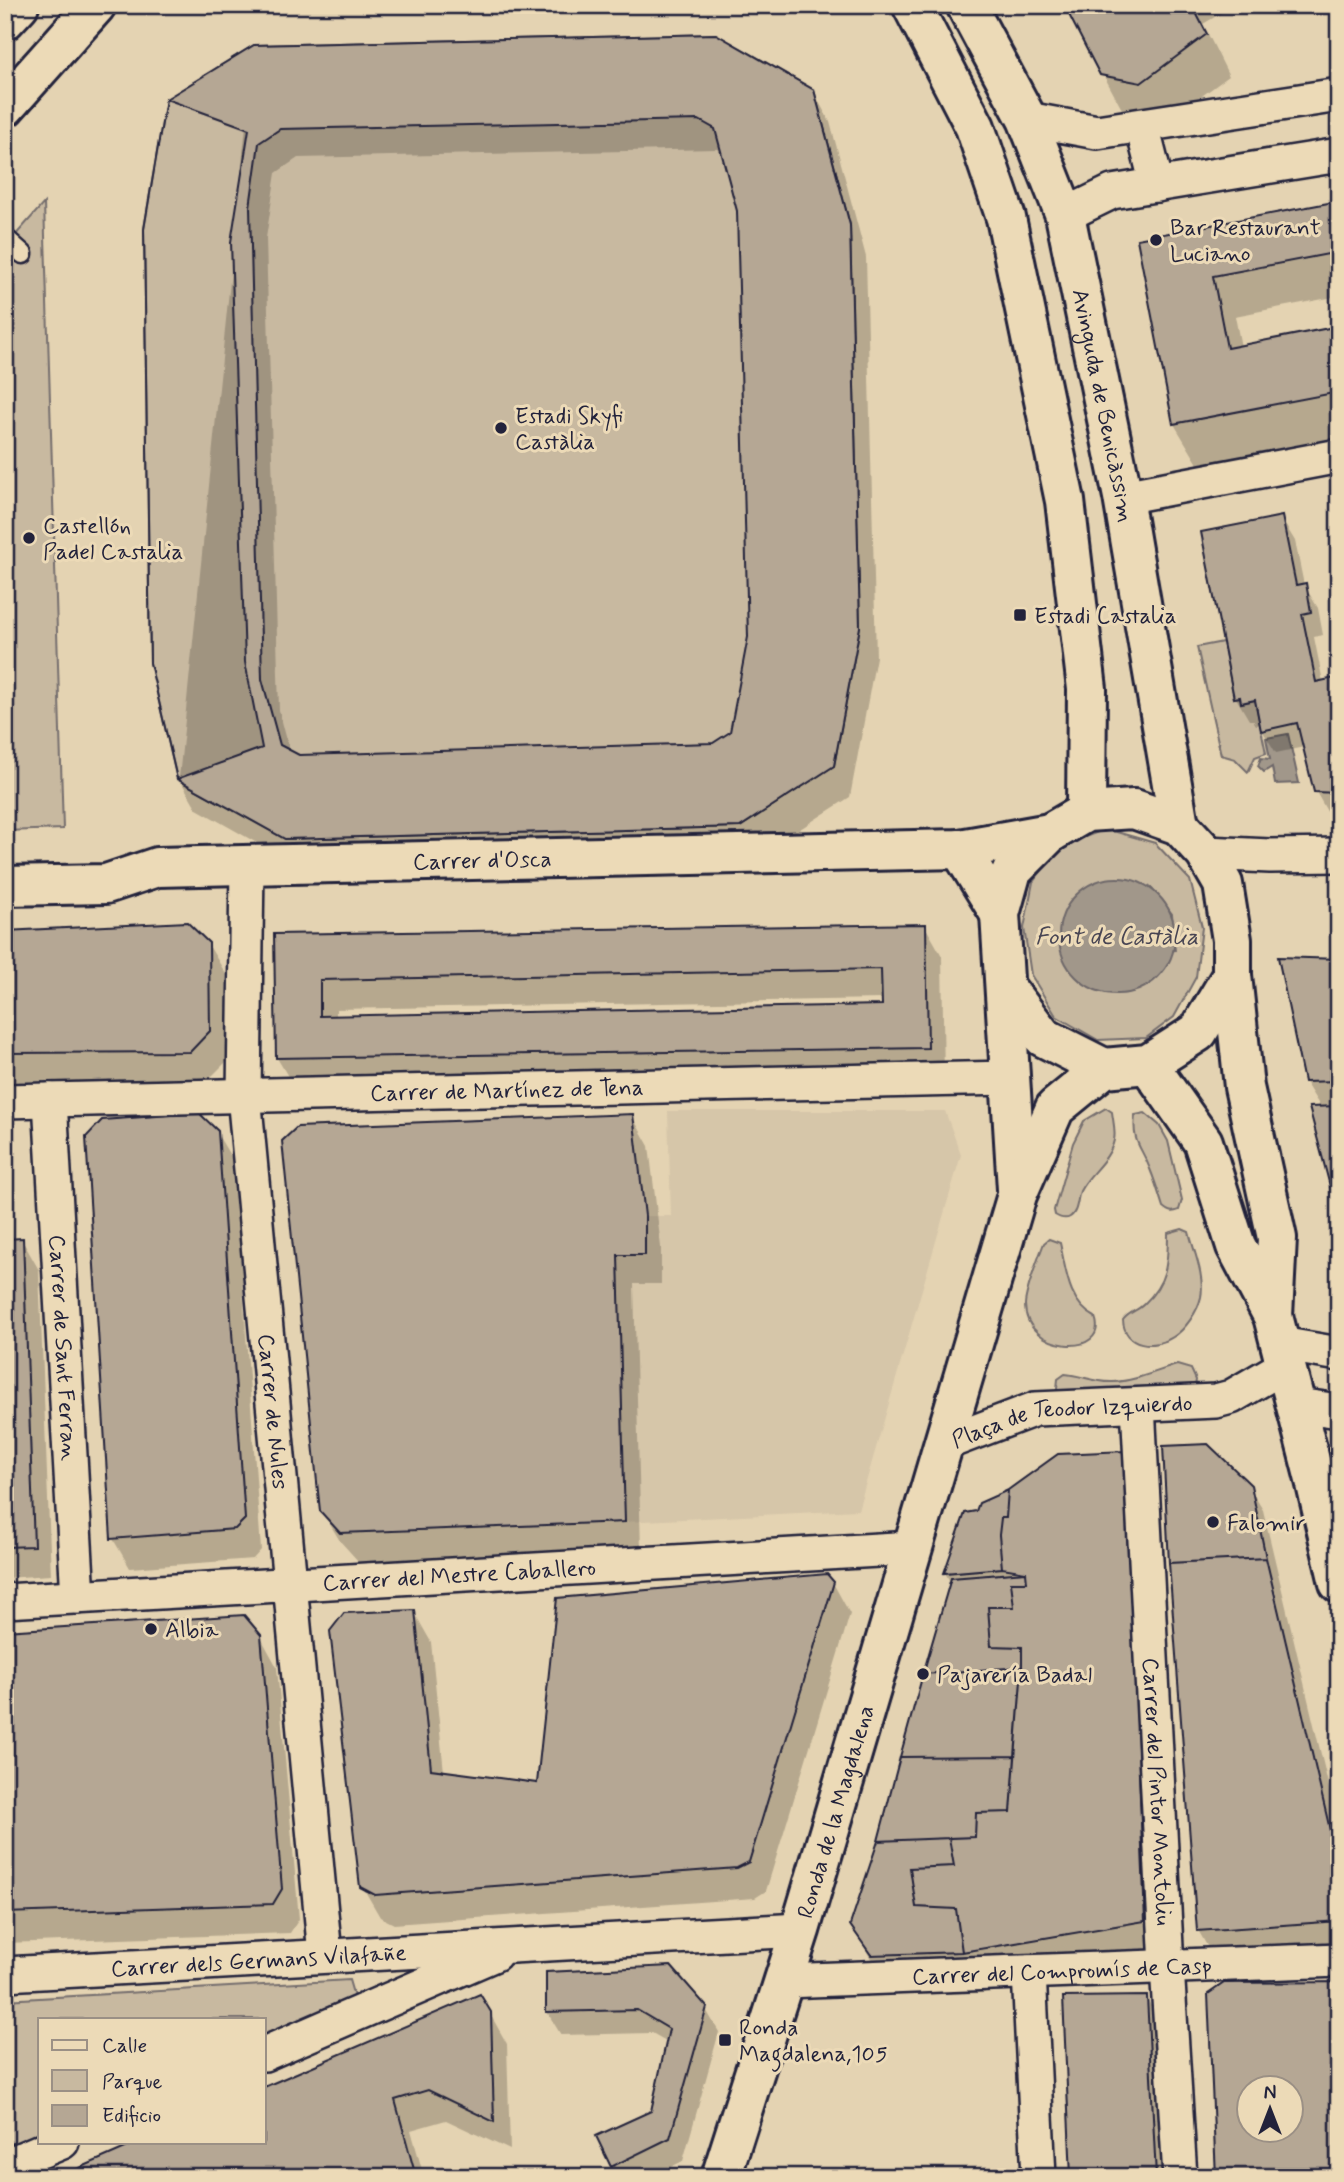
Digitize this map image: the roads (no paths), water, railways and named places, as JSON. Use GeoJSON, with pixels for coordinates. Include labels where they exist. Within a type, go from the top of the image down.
{"type":"FeatureCollection","features":[{"type":"Feature","properties":{"kind":"main road"},"geometry":{"type":"LineString","coordinates":[[5,107],[96,5]]}},
{"type":"Feature","properties":{"kind":"main road"},"geometry":{"type":"LineString","coordinates":[[912,5],[975,127],[1006,218],[1065,501],[1087,689],[1086,812]]}},
{"type":"Feature","properties":{"kind":"main road","name":"Avinguda de Benicàssim"},"geometry":{"type":"LineString","coordinates":[[976,9],[1027,119],[1065,215],[1123,497],[1179,825]]}},
{"type":"Feature","properties":{"kind":"main road"},"geometry":{"type":"LineString","coordinates":[[1232,975],[1198,1032],[1148,1064],[1104,1068],[1043,1037],[1005,987],[1000,914],[1012,871],[1050,833],[1086,812],[1134,809],[1179,825],[1214,869],[1232,940],[1232,975],[1244,1087],[1277,1238],[1280,1342]]}},
{"type":"Feature","properties":{"kind":"main road","name":"Carrer d'Osca"},"geometry":{"type":"LineString","coordinates":[[5,886],[106,884],[157,867],[960,849],[1050,833]]}},
{"type":"Feature","properties":{"kind":"main road"},"geometry":{"type":"LineString","coordinates":[[960,849],[1000,914]]}},
{"type":"Feature","properties":{"kind":"main road","name":"Plaça de Teodor Izquierdo"},"geometry":{"type":"LineString","coordinates":[[1005,987],[1017,1195]]}},
{"type":"Feature","properties":{"kind":"main road"},"geometry":{"type":"LineString","coordinates":[[1148,1064],[1203,1142],[1236,1246],[1280,1342],[1339,1583]]}},
{"type":"Feature","properties":{"kind":"main road","name":"Plaça de Teodor Izquierdo"},"geometry":{"type":"LineString","coordinates":[[943,1444],[1017,1195],[1055,1108],[1104,1068]]}},
{"type":"Feature","properties":{"kind":"main road","name":"Ronda de la Magdalena"},"geometry":{"type":"LineString","coordinates":[[722,2177],[800,1930],[943,1444]]}},
{"type":"Feature","properties":{"kind":"street"},"geometry":{"type":"LineString","coordinates":[[1027,119],[1097,132],[1339,95]]}},
{"type":"Feature","properties":{"kind":"street"},"geometry":{"type":"LineString","coordinates":[[1142,126],[1157,185]]}},
{"type":"Feature","properties":{"kind":"street"},"geometry":{"type":"LineString","coordinates":[[1065,215],[1112,192],[1339,155]]}},
{"type":"Feature","properties":{"kind":"street"},"geometry":{"type":"LineString","coordinates":[[1123,497],[1339,456]]}},
{"type":"Feature","properties":{"kind":"street"},"geometry":{"type":"LineString","coordinates":[[1214,869],[1270,856],[1339,855]]}},
{"type":"Feature","properties":{"kind":"street","name":"Carrer de Nules"},"geometry":{"type":"LineString","coordinates":[[247,865],[244,1096],[325,1955]]}},
{"type":"Feature","properties":{"kind":"street","name":"Carrer de Martínez de Tena"},"geometry":{"type":"LineString","coordinates":[[5,1101],[1009,1077]]}},
{"type":"Feature","properties":{"kind":"street","name":"Carrer de Sant Ferran"},"geometry":{"type":"LineString","coordinates":[[50,1100],[78,1597]]}},
{"type":"Feature","properties":{"kind":"street"},"geometry":{"type":"LineString","coordinates":[[1280,1342],[1339,1354]]}},
{"type":"Feature","properties":{"kind":"street","name":"Plaça de Teodor Izquierdo"},"geometry":{"type":"LineString","coordinates":[[943,1444],[1035,1409],[1224,1399],[1231,1396],[1280,1342]]}},
{"type":"Feature","properties":{"kind":"street","name":"Carrer del Pintor Montoliu"},"geometry":{"type":"LineString","coordinates":[[1138,1405],[1180,2177]]}},
{"type":"Feature","properties":{"kind":"street"},"geometry":{"type":"LineString","coordinates":[[1297,1405],[1339,1411]]}},
{"type":"Feature","properties":{"kind":"street","name":"Carrer del Mestre Caballero"},"geometry":{"type":"LineString","coordinates":[[5,1601],[913,1548]]}},
{"type":"Feature","properties":{"kind":"street","name":"Carrer dels Germans Vilafañe"},"geometry":{"type":"LineString","coordinates":[[5,1974],[800,1930]]}},
{"type":"Feature","properties":{"kind":"street","name":"Carrer dels Germans Vilafañe"},"geometry":{"type":"LineString","coordinates":[[266,2053],[513,1946]]}},
{"type":"Feature","properties":{"kind":"street","name":"Carrer del Compromís de Casp"},"geometry":{"type":"LineString","coordinates":[[784,1981],[1339,1960]]}},
{"type":"Feature","properties":{"kind":"street"},"geometry":{"type":"LineString","coordinates":[[1029,1972],[1039,2177]]}},
{"type":"Feature","properties":{"kind":"street"},"geometry":{"type":"LineString","coordinates":[[5,2166],[57,2144]]}},
{"type":"Feature","properties":{"kind":"lane"},"geometry":{"type":"LineString","coordinates":[[5,238],[23,254]]}},
{"type":"Feature","properties":{"kind":"water"},"geometry":{"type":"Polygon","coordinates":[[[1288,734],[1299,783],[1275,784],[1272,767],[1264,772],[1258,766],[1261,758],[1270,759],[1266,738],[1288,734]]]}},
{"type":"Feature","properties":{"kind":"water","name":"Font de Castàlia"},"geometry":{"type":"Polygon","coordinates":[[[1117,878],[1139,882],[1158,895],[1171,914],[1175,936],[1171,958],[1158,977],[1139,990],[1117,994],[1095,990],[1076,977],[1063,958],[1059,936],[1063,914],[1076,895],[1095,882],[1117,878]]]}},
{"type":"Feature","properties":{"kind":"place","name":"Bar Restaurant Luciano"},"geometry":{"type":"Point","coordinates":[1156,240]}},
{"type":"Feature","properties":{"kind":"place","name":"Estadi Skyfi Castàlia"},"geometry":{"type":"Point","coordinates":[501,428]}},
{"type":"Feature","properties":{"kind":"place","name":"Castellón Padel Castalia"},"geometry":{"type":"Point","coordinates":[29,538]}},
{"type":"Feature","properties":{"kind":"place","name":"Estadi Castalia"},"geometry":{"type":"Point","coordinates":[1020,615]}},
{"type":"Feature","properties":{"kind":"place","name":"Falomir"},"geometry":{"type":"Point","coordinates":[1213,1522]}},
{"type":"Feature","properties":{"kind":"place","name":"Albia"},"geometry":{"type":"Point","coordinates":[151,1629]}},
{"type":"Feature","properties":{"kind":"place","name":"Pajarería Badal"},"geometry":{"type":"Point","coordinates":[923,1674]}},
{"type":"Feature","properties":{"kind":"place","name":"Ronda Magdalena,105"},"geometry":{"type":"Point","coordinates":[725,2040]}}]}
